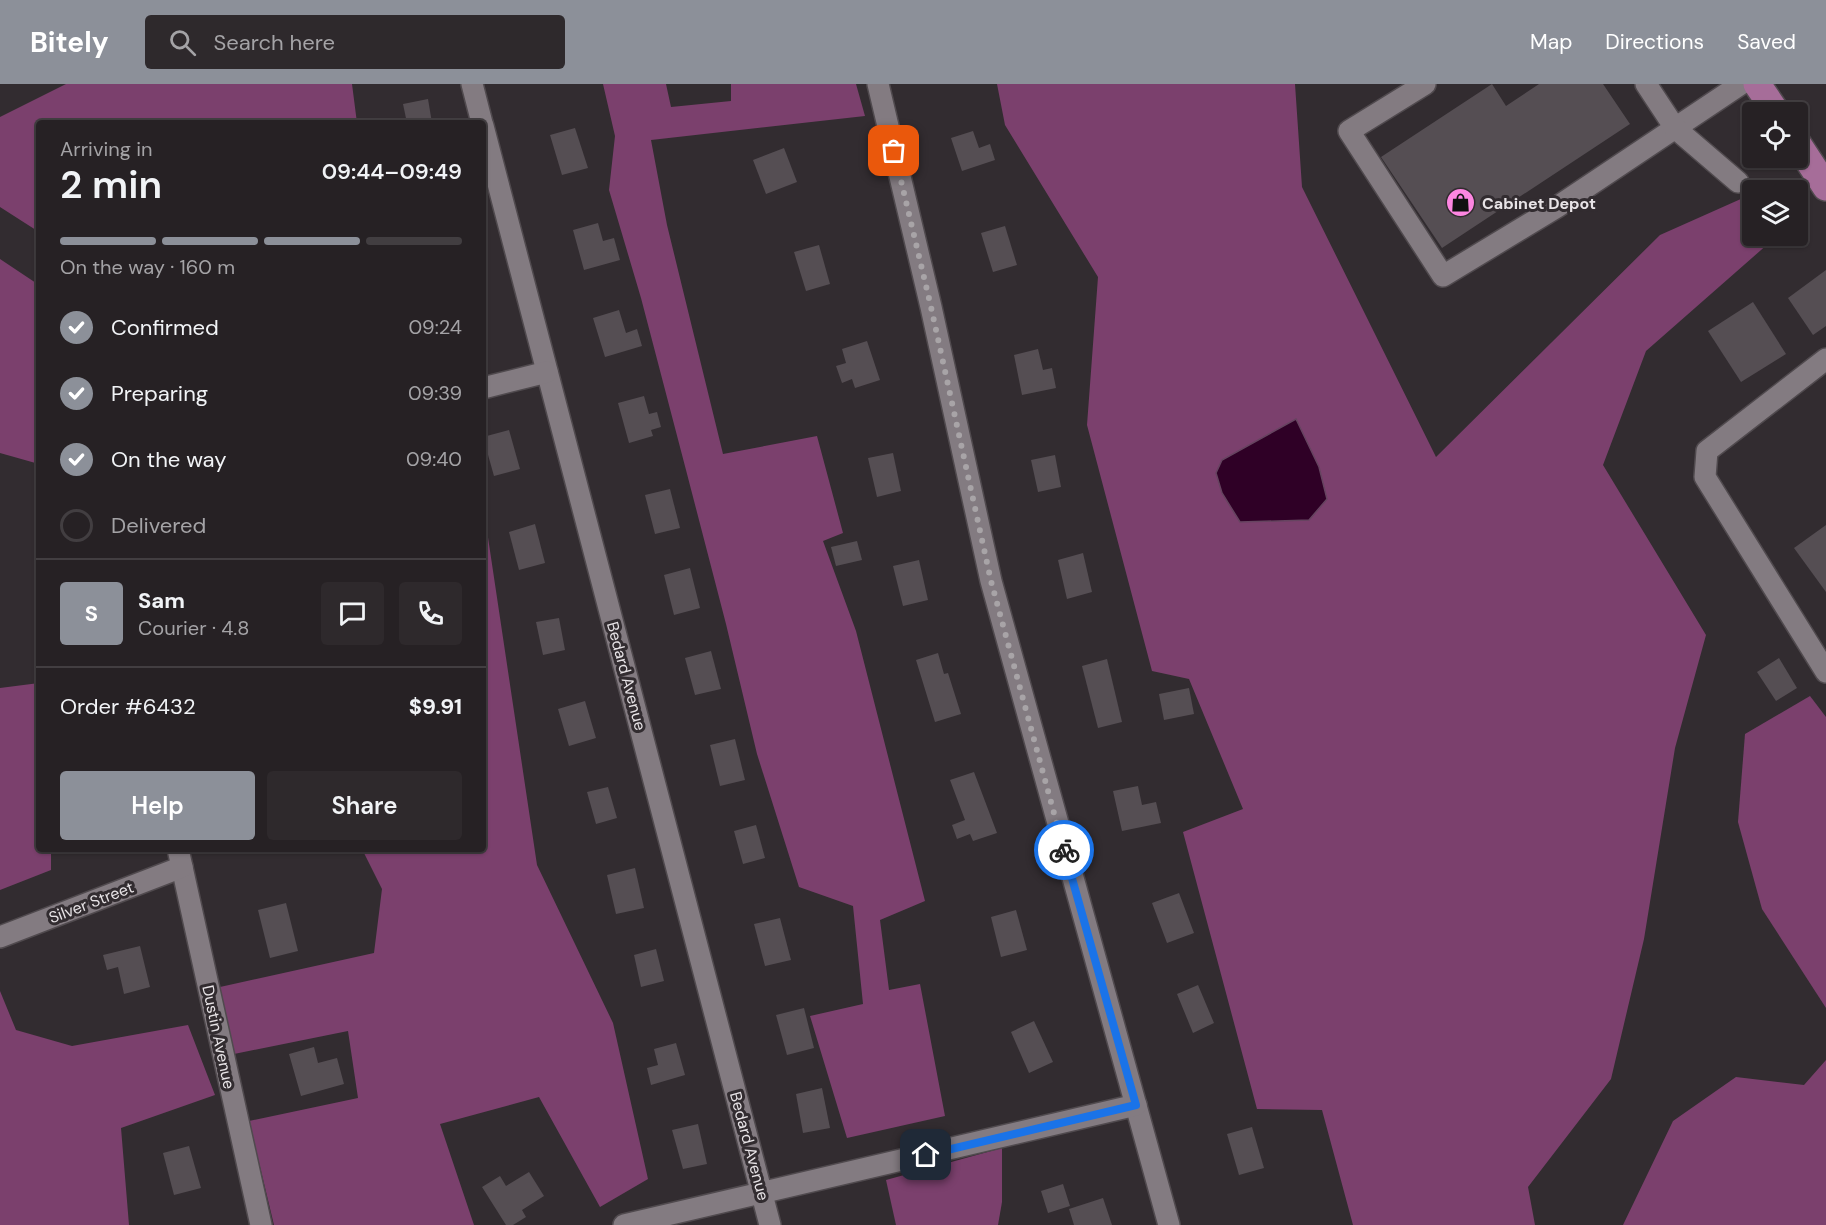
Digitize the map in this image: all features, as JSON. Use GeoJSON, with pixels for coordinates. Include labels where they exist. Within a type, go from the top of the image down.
{"type":"FeatureCollection","features":[{"type":"Feature","properties":{"kind":"main road"},"geometry":{"type":"LineString","coordinates":[[1757,84],[1769,102]]}},
{"type":"Feature","properties":{"kind":"main road"},"geometry":{"type":"LineString","coordinates":[[1808,160],[1826,187]]}},
{"type":"Feature","properties":{"kind":"street","name":"Bedard Avenue"},"geometry":{"type":"LineString","coordinates":[[472,84],[482,120]]}},
{"type":"Feature","properties":{"kind":"street"},"geometry":{"type":"LineString","coordinates":[[878,84],[931,307],[993,592],[1169,1225]]}},
{"type":"Feature","properties":{"kind":"street"},"geometry":{"type":"LineString","coordinates":[[1425,84],[1404,90],[1349,131],[1443,276],[1557,207],[1741,84]]}},
{"type":"Feature","properties":{"kind":"street"},"geometry":{"type":"LineString","coordinates":[[1646,84],[1675,128],[1738,182]]}},
{"type":"Feature","properties":{"kind":"street","name":"Bedard Avenue"},"geometry":{"type":"LineString","coordinates":[[486,137],[770,1225]]}},
{"type":"Feature","properties":{"kind":"street"},"geometry":{"type":"LineString","coordinates":[[1826,359],[1707,451],[1705,477],[1820,648],[1826,672]]}},
{"type":"Feature","properties":{"kind":"street"},"geometry":{"type":"LineString","coordinates":[[486,387],[547,372]]}},
{"type":"Feature","properties":{"kind":"street","name":"Silver Street"},"geometry":{"type":"LineString","coordinates":[[0,937],[180,858]]}},
{"type":"Feature","properties":{"kind":"street","name":"Dustin Avenue"},"geometry":{"type":"LineString","coordinates":[[180,858],[261,1225]]}},
{"type":"Feature","properties":{"kind":"street"},"geometry":{"type":"LineString","coordinates":[[624,1225],[1136,1105]]}},
{"type":"Feature","properties":{"kind":"shaded area"},"geometry":{"type":"Polygon","coordinates":[[[66,84],[352,84],[357,120],[36,120],[36,230],[0,207],[0,117],[66,84]]]}},
{"type":"Feature","properties":{"kind":"shaded area"},"geometry":{"type":"Polygon","coordinates":[[[603,84],[666,84],[671,107],[731,101],[731,84],[856,84],[865,116],[651,140],[667,225],[723,454],[817,436],[843,533],[823,541],[856,631],[925,901],[880,920],[889,990],[920,984],[945,1116],[847,1138],[810,1016],[863,1004],[853,906],[799,887],[757,754],[726,624],[641,298],[609,190],[615,136],[603,84]]]}},
{"type":"Feature","properties":{"kind":"shaded area"},"geometry":{"type":"Polygon","coordinates":[[[997,84],[1295,84],[1302,187],[1436,457],[1660,235],[1742,198],[1742,246],[1766,246],[1646,351],[1603,465],[1706,635],[1675,748],[1644,939],[1611,1079],[1528,1187],[1535,1225],[1353,1225],[1322,1110],[1257,1109],[1183,832],[1243,809],[1189,679],[1152,671],[1087,425],[1098,277],[1005,125],[997,84]]]}},
{"type":"Feature","properties":{"kind":"shaded area"},"geometry":{"type":"Polygon","coordinates":[[[0,259],[36,283],[36,463],[0,453],[0,259]]]}},
{"type":"Feature","properties":{"kind":"shaded area"},"geometry":{"type":"Polygon","coordinates":[[[1296,419],[1319,467],[1327,499],[1309,520],[1240,522],[1222,493],[1216,473],[1222,460],[1296,419]]]}},
{"type":"Feature","properties":{"kind":"shaded area"},"geometry":{"type":"Polygon","coordinates":[[[486,524],[537,865],[613,1023],[648,1179],[600,1207],[539,1097],[440,1124],[474,1225],[274,1225],[249,1121],[358,1098],[348,1031],[234,1054],[220,987],[374,953],[382,889],[364,852],[486,852],[486,524]]]}},
{"type":"Feature","properties":{"kind":"shaded area"},"geometry":{"type":"Polygon","coordinates":[[[36,683],[36,852],[51,852],[51,870],[0,890],[0,688],[36,683]]]}},
{"type":"Feature","properties":{"kind":"shaded area"},"geometry":{"type":"Polygon","coordinates":[[[1810,696],[1826,717],[1826,1008],[1762,909],[1738,822],[1745,734],[1810,696]]]}},
{"type":"Feature","properties":{"kind":"shaded area"},"geometry":{"type":"Polygon","coordinates":[[[0,991],[16,1030],[72,1046],[188,1025],[215,1095],[121,1128],[129,1225],[0,1225],[0,991]]]}},
{"type":"Feature","properties":{"kind":"shaded area"},"geometry":{"type":"Polygon","coordinates":[[[1826,1060],[1826,1225],[1623,1225],[1673,1121],[1736,1077],[1804,1085],[1826,1060]]]}},
{"type":"Feature","properties":{"kind":"shaded area"},"geometry":{"type":"Polygon","coordinates":[[[1002,1148],[1002,1202],[998,1225],[896,1225],[886,1180],[1002,1148]]]}},
{"type":"Feature","properties":{"kind":"building","name":"Cabinet Depot"},"geometry":{"type":"Polygon","coordinates":[[[1492,84],[1506,106],[1539,84],[1603,84],[1630,124],[1442,248],[1381,157],[1492,84]]]}},
{"type":"Feature","properties":{"kind":"building"},"geometry":{"type":"Polygon","coordinates":[[[428,99],[432,120],[406,120],[403,104],[428,99]]]}},
{"type":"Feature","properties":{"kind":"building"},"geometry":{"type":"Polygon","coordinates":[[[575,128],[588,168],[562,175],[550,135],[575,128]]]}},
{"type":"Feature","properties":{"kind":"building"},"geometry":{"type":"Polygon","coordinates":[[[973,131],[979,148],[990,144],[995,160],[962,171],[951,138],[973,131]]]}},
{"type":"Feature","properties":{"kind":"building"},"geometry":{"type":"Polygon","coordinates":[[[784,148],[797,182],[766,194],[753,160],[784,148]]]}},
{"type":"Feature","properties":{"kind":"building"},"geometry":{"type":"Polygon","coordinates":[[[598,223],[603,241],[614,238],[620,260],[584,270],[573,230],[598,223]]]}},
{"type":"Feature","properties":{"kind":"building"},"geometry":{"type":"Polygon","coordinates":[[[1005,226],[1017,265],[993,272],[981,233],[1005,226]]]}},
{"type":"Feature","properties":{"kind":"building"},"geometry":{"type":"Polygon","coordinates":[[[819,245],[830,284],[806,291],[794,252],[819,245]]]}},
{"type":"Feature","properties":{"kind":"building"},"geometry":{"type":"Polygon","coordinates":[[[1826,270],[1826,326],[1813,335],[1788,298],[1826,270]]]}},
{"type":"Feature","properties":{"kind":"building"},"geometry":{"type":"Polygon","coordinates":[[[1753,302],[1786,354],[1741,382],[1708,331],[1753,302]]]}},
{"type":"Feature","properties":{"kind":"building"},"geometry":{"type":"Polygon","coordinates":[[[619,310],[626,333],[637,329],[642,346],[605,357],[593,318],[619,310]]]}},
{"type":"Feature","properties":{"kind":"building"},"geometry":{"type":"Polygon","coordinates":[[[867,341],[880,380],[855,388],[852,379],[842,383],[836,366],[846,363],[842,349],[867,341]]]}},
{"type":"Feature","properties":{"kind":"building"},"geometry":{"type":"Polygon","coordinates":[[[1038,349],[1043,370],[1052,368],[1056,388],[1022,395],[1014,355],[1038,349]]]}},
{"type":"Feature","properties":{"kind":"building"},"geometry":{"type":"Polygon","coordinates":[[[644,396],[649,414],[657,412],[661,427],[651,430],[653,436],[629,443],[618,403],[644,396]]]}},
{"type":"Feature","properties":{"kind":"building"},"geometry":{"type":"Polygon","coordinates":[[[509,430],[520,469],[494,476],[486,448],[486,436],[509,430]]]}},
{"type":"Feature","properties":{"kind":"building"},"geometry":{"type":"Polygon","coordinates":[[[893,453],[901,491],[877,497],[868,458],[893,453]]]}},
{"type":"Feature","properties":{"kind":"building"},"geometry":{"type":"Polygon","coordinates":[[[1055,455],[1061,487],[1038,492],[1031,460],[1055,455]]]}},
{"type":"Feature","properties":{"kind":"building"},"geometry":{"type":"Polygon","coordinates":[[[670,489],[680,528],[655,534],[645,495],[670,489]]]}},
{"type":"Feature","properties":{"kind":"building"},"geometry":{"type":"Polygon","coordinates":[[[535,524],[545,563],[519,570],[509,532],[535,524]]]}},
{"type":"Feature","properties":{"kind":"building"},"geometry":{"type":"Polygon","coordinates":[[[1826,525],[1826,592],[1794,548],[1826,525]]]}},
{"type":"Feature","properties":{"kind":"building"},"geometry":{"type":"Polygon","coordinates":[[[857,541],[862,560],[836,566],[831,547],[857,541]]]}},
{"type":"Feature","properties":{"kind":"building"},"geometry":{"type":"Polygon","coordinates":[[[1083,553],[1092,592],[1067,599],[1058,560],[1083,553]]]}},
{"type":"Feature","properties":{"kind":"building"},"geometry":{"type":"Polygon","coordinates":[[[919,560],[928,600],[903,606],[893,566],[919,560]]]}},
{"type":"Feature","properties":{"kind":"building"},"geometry":{"type":"Polygon","coordinates":[[[690,568],[700,608],[674,615],[664,575],[690,568]]]}},
{"type":"Feature","properties":{"kind":"building"},"geometry":{"type":"Polygon","coordinates":[[[559,618],[565,650],[543,655],[536,622],[559,618]]]}},
{"type":"Feature","properties":{"kind":"building"},"geometry":{"type":"Polygon","coordinates":[[[711,651],[721,689],[695,695],[685,658],[711,651]]]}},
{"type":"Feature","properties":{"kind":"building"},"geometry":{"type":"Polygon","coordinates":[[[938,653],[944,674],[948,673],[961,714],[935,722],[916,660],[938,653]]]}},
{"type":"Feature","properties":{"kind":"building"},"geometry":{"type":"Polygon","coordinates":[[[1779,658],[1797,688],[1776,701],[1757,672],[1779,658]]]}},
{"type":"Feature","properties":{"kind":"building"},"geometry":{"type":"Polygon","coordinates":[[[1107,659],[1122,722],[1098,728],[1082,666],[1107,659]]]}},
{"type":"Feature","properties":{"kind":"building"},"geometry":{"type":"Polygon","coordinates":[[[1189,688],[1194,714],[1164,720],[1159,694],[1189,688]]]}},
{"type":"Feature","properties":{"kind":"building"},"geometry":{"type":"Polygon","coordinates":[[[585,701],[596,738],[569,746],[558,709],[585,701]]]}},
{"type":"Feature","properties":{"kind":"building"},"geometry":{"type":"Polygon","coordinates":[[[735,739],[745,780],[720,786],[710,745],[735,739]]]}},
{"type":"Feature","properties":{"kind":"building"},"geometry":{"type":"Polygon","coordinates":[[[974,772],[997,833],[973,841],[970,834],[957,839],[952,825],[965,820],[950,780],[974,772]]]}},
{"type":"Feature","properties":{"kind":"building"},"geometry":{"type":"Polygon","coordinates":[[[1138,786],[1142,805],[1156,802],[1161,823],[1122,831],[1113,791],[1138,786]]]}},
{"type":"Feature","properties":{"kind":"building"},"geometry":{"type":"Polygon","coordinates":[[[608,787],[617,818],[596,824],[587,792],[608,787]]]}},
{"type":"Feature","properties":{"kind":"building"},"geometry":{"type":"Polygon","coordinates":[[[756,825],[765,858],[743,864],[734,831],[756,825]]]}},
{"type":"Feature","properties":{"kind":"building"},"geometry":{"type":"Polygon","coordinates":[[[635,868],[644,908],[616,914],[607,875],[635,868]]]}},
{"type":"Feature","properties":{"kind":"building"},"geometry":{"type":"Polygon","coordinates":[[[1179,893],[1194,933],[1167,943],[1152,903],[1179,893]]]}},
{"type":"Feature","properties":{"kind":"building"},"geometry":{"type":"Polygon","coordinates":[[[286,903],[298,951],[270,958],[258,910],[286,903]]]}},
{"type":"Feature","properties":{"kind":"building"},"geometry":{"type":"Polygon","coordinates":[[[1016,910],[1027,950],[1001,957],[991,917],[1016,910]]]}},
{"type":"Feature","properties":{"kind":"building"},"geometry":{"type":"Polygon","coordinates":[[[780,918],[791,960],[765,966],[754,924],[780,918]]]}},
{"type":"Feature","properties":{"kind":"building"},"geometry":{"type":"Polygon","coordinates":[[[140,946],[150,987],[124,994],[118,967],[107,970],[103,955],[140,946]]]}},
{"type":"Feature","properties":{"kind":"building"},"geometry":{"type":"Polygon","coordinates":[[[656,949],[664,981],[641,987],[634,955],[656,949]]]}},
{"type":"Feature","properties":{"kind":"building"},"geometry":{"type":"Polygon","coordinates":[[[1198,985],[1214,1023],[1193,1033],[1177,994],[1198,985]]]}},
{"type":"Feature","properties":{"kind":"building"},"geometry":{"type":"Polygon","coordinates":[[[804,1008],[814,1048],[787,1055],[776,1015],[804,1008]]]}},
{"type":"Feature","properties":{"kind":"building"},"geometry":{"type":"Polygon","coordinates":[[[1034,1021],[1053,1062],[1029,1073],[1011,1032],[1034,1021]]]}},
{"type":"Feature","properties":{"kind":"building"},"geometry":{"type":"Polygon","coordinates":[[[676,1043],[685,1075],[651,1085],[647,1068],[658,1065],[654,1049],[676,1043]]]}},
{"type":"Feature","properties":{"kind":"building"},"geometry":{"type":"Polygon","coordinates":[[[314,1047],[318,1063],[337,1058],[344,1084],[301,1096],[289,1054],[314,1047]]]}},
{"type":"Feature","properties":{"kind":"building"},"geometry":{"type":"Polygon","coordinates":[[[822,1088],[830,1128],[803,1133],[796,1094],[822,1088]]]}},
{"type":"Feature","properties":{"kind":"building"},"geometry":{"type":"Polygon","coordinates":[[[698,1124],[707,1164],[683,1169],[672,1130],[698,1124]]]}},
{"type":"Feature","properties":{"kind":"building"},"geometry":{"type":"Polygon","coordinates":[[[1252,1127],[1264,1168],[1239,1175],[1227,1134],[1252,1127]]]}},
{"type":"Feature","properties":{"kind":"building"},"geometry":{"type":"Polygon","coordinates":[[[189,1146],[201,1188],[174,1195],[163,1153],[189,1146]]]}},
{"type":"Feature","properties":{"kind":"building"},"geometry":{"type":"Polygon","coordinates":[[[529,1172],[544,1196],[522,1210],[526,1217],[513,1225],[506,1225],[482,1187],[500,1176],[506,1186],[529,1172]]]}},
{"type":"Feature","properties":{"kind":"building"},"geometry":{"type":"Polygon","coordinates":[[[1063,1184],[1070,1206],[1048,1213],[1041,1191],[1063,1184]]]}},
{"type":"Feature","properties":{"kind":"building"},"geometry":{"type":"Polygon","coordinates":[[[1103,1198],[1112,1225],[1074,1225],[1069,1209],[1103,1198]]]}},
{"type":"Feature","properties":{"kind":"way so far"},"geometry":{"type":"LineString","coordinates":[[894,151],[991,581],[1064,850]]}},
{"type":"Feature","properties":{"kind":"place","name":"Cabinet Depot"},"geometry":{"type":"Point","coordinates":[1461,203]}},
{"type":"Feature","properties":{"kind":"route"},"geometry":{"type":"LineString","coordinates":[[926,1155],[1136,1105],[1064,850]]}}]}
